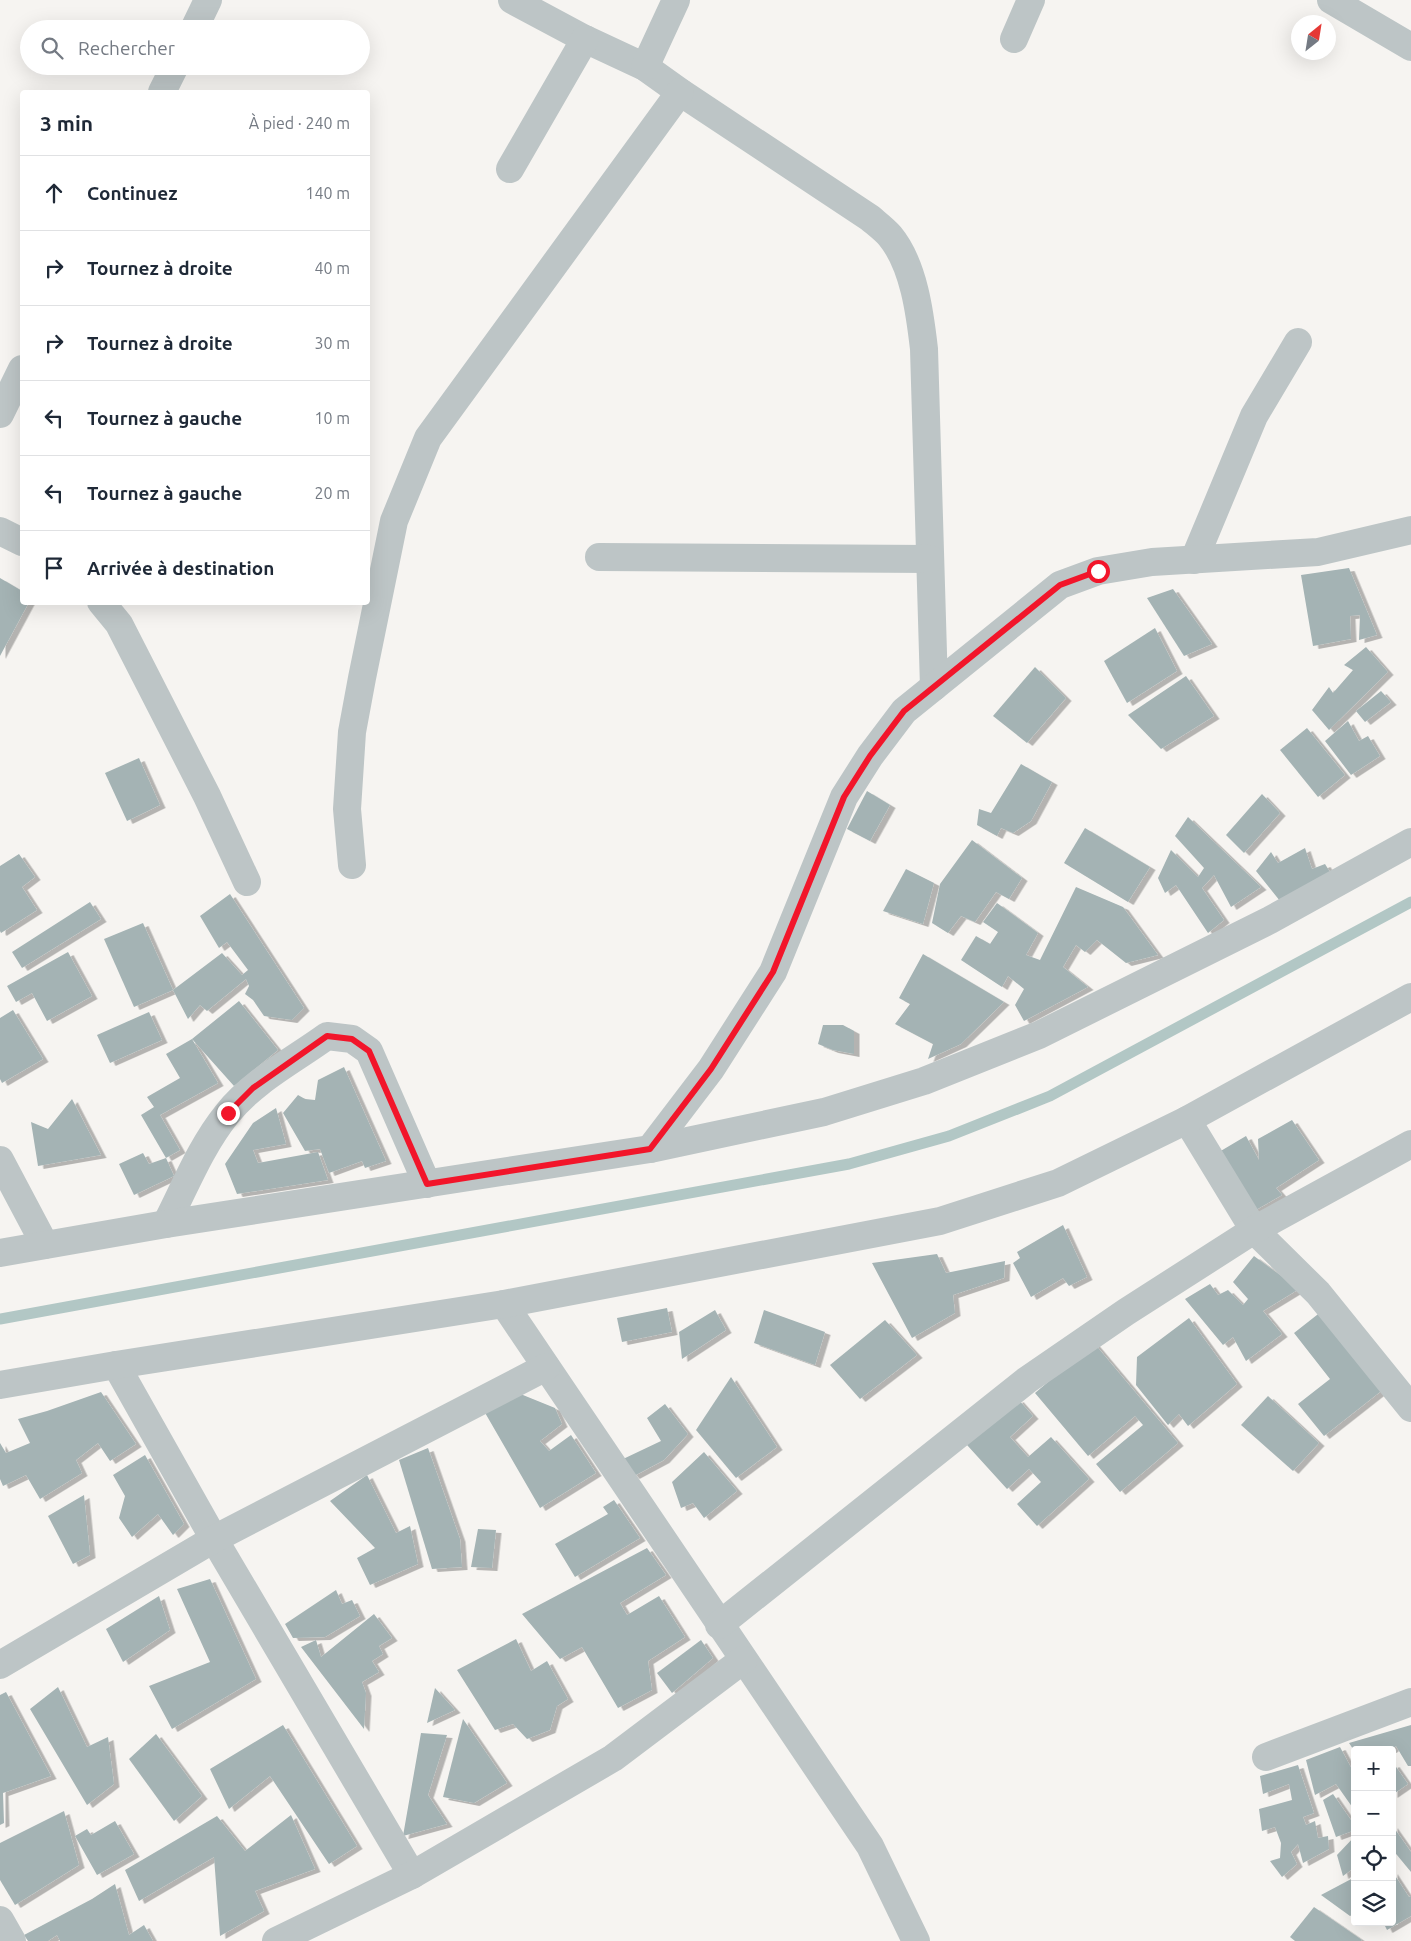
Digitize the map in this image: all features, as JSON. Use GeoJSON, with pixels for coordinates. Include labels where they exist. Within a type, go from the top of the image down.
{"type":"FeatureCollection","features":[{"type":"Feature","properties":{"kind":"street"},"geometry":{"type":"LineString","coordinates":[[198,20],[208,0]]}},
{"type":"Feature","properties":{"kind":"street"},"geometry":{"type":"LineString","coordinates":[[512,0],[585,39],[645,67],[870,218],[891,237],[905,262],[919,305],[924,349],[934,687]]}},
{"type":"Feature","properties":{"kind":"street"},"geometry":{"type":"LineString","coordinates":[[645,67],[676,0]]}},
{"type":"Feature","properties":{"kind":"street"},"geometry":{"type":"LineString","coordinates":[[1014,39],[1031,0]]}},
{"type":"Feature","properties":{"kind":"street"},"geometry":{"type":"LineString","coordinates":[[1331,0],[1411,47]]}},
{"type":"Feature","properties":{"kind":"street"},"geometry":{"type":"LineString","coordinates":[[510,169],[585,39]]}},
{"type":"Feature","properties":{"kind":"street"},"geometry":{"type":"LineString","coordinates":[[163,90],[170,75]]}},
{"type":"Feature","properties":{"kind":"street"},"geometry":{"type":"LineString","coordinates":[[352,865],[347,809],[352,732],[394,521],[409,481],[428,438],[680,92]]}},
{"type":"Feature","properties":{"kind":"street"},"geometry":{"type":"LineString","coordinates":[[1194,560],[1251,422],[1298,342]]}},
{"type":"Feature","properties":{"kind":"street"},"geometry":{"type":"LineString","coordinates":[[0,414],[20,373]]}},
{"type":"Feature","properties":{"kind":"street"},"geometry":{"type":"LineString","coordinates":[[0,530],[20,541]]}},
{"type":"Feature","properties":{"kind":"street"},"geometry":{"type":"LineString","coordinates":[[650,1149],[711,1069],[773,972],[844,797],[870,756],[904,711],[1060,585],[1098,571],[1152,562],[1318,552],[1411,530]]}},
{"type":"Feature","properties":{"kind":"street"},"geometry":{"type":"LineString","coordinates":[[599,557],[930,559]]}},
{"type":"Feature","properties":{"kind":"street"},"geometry":{"type":"LineString","coordinates":[[103,605],[119,624],[207,796],[247,882]]}},
{"type":"Feature","properties":{"kind":"street"},"geometry":{"type":"LineString","coordinates":[[0,1253],[166,1224],[650,1149],[824,1112],[924,1081],[1039,1035],[1270,920],[1411,842]]}},
{"type":"Feature","properties":{"kind":"street"},"geometry":{"type":"LineString","coordinates":[[0,1385],[504,1304],[940,1221],[1058,1183],[1187,1120],[1411,997]]}},
{"type":"Feature","properties":{"kind":"street"},"geometry":{"type":"LineString","coordinates":[[166,1224],[209,1140],[228,1113],[253,1088],[327,1036],[352,1039],[369,1051],[427,1184]]}},
{"type":"Feature","properties":{"kind":"street"},"geometry":{"type":"LineString","coordinates":[[1187,1120],[1254,1230],[1318,1294],[1411,1408]]}},
{"type":"Feature","properties":{"kind":"street"},"geometry":{"type":"LineString","coordinates":[[719,1625],[1026,1380],[1126,1312],[1254,1230],[1411,1144]]}},
{"type":"Feature","properties":{"kind":"street"},"geometry":{"type":"LineString","coordinates":[[0,1160],[45,1245]]}},
{"type":"Feature","properties":{"kind":"street"},"geometry":{"type":"LineString","coordinates":[[504,1304],[870,1846],[916,1941]]}},
{"type":"Feature","properties":{"kind":"street"},"geometry":{"type":"LineString","coordinates":[[116,1365],[214,1539],[412,1874]]}},
{"type":"Feature","properties":{"kind":"street"},"geometry":{"type":"LineString","coordinates":[[0,1666],[214,1539],[546,1367]]}},
{"type":"Feature","properties":{"kind":"street"},"geometry":{"type":"LineString","coordinates":[[276,1941],[412,1874],[613,1758],[743,1660]]}},
{"type":"Feature","properties":{"kind":"street"},"geometry":{"type":"LineString","coordinates":[[1266,1757],[1411,1702]]}},
{"type":"Feature","properties":{"kind":"street"},"geometry":{"type":"LineString","coordinates":[[0,1920],[12,1941]]}},
{"type":"Feature","properties":{"kind":"building"},"geometry":{"type":"Polygon","coordinates":[[[1349,568],[1377,635],[1359,640],[1360,615],[1350,616],[1351,639],[1313,646],[1301,575],[1349,568]]]}},
{"type":"Feature","properties":{"kind":"building"},"geometry":{"type":"Polygon","coordinates":[[[0,578],[20,590],[20,605],[27,605],[0,656],[0,578]]]}},
{"type":"Feature","properties":{"kind":"building"},"geometry":{"type":"Polygon","coordinates":[[[1173,589],[1212,644],[1184,656],[1147,598],[1173,589]]]}},
{"type":"Feature","properties":{"kind":"building"},"geometry":{"type":"Polygon","coordinates":[[[1155,628],[1177,671],[1127,703],[1104,661],[1155,628]]]}},
{"type":"Feature","properties":{"kind":"building"},"geometry":{"type":"Polygon","coordinates":[[[1366,647],[1388,672],[1329,730],[1312,710],[1329,687],[1333,693],[1353,670],[1344,665],[1366,647]]]}},
{"type":"Feature","properties":{"kind":"building"},"geometry":{"type":"Polygon","coordinates":[[[1035,667],[1066,698],[1027,743],[993,716],[1035,667]]]}},
{"type":"Feature","properties":{"kind":"building"},"geometry":{"type":"Polygon","coordinates":[[[1186,676],[1214,716],[1161,749],[1128,715],[1186,676]]]}},
{"type":"Feature","properties":{"kind":"building"},"geometry":{"type":"Polygon","coordinates":[[[1381,691],[1391,702],[1365,722],[1356,711],[1381,691]]]}},
{"type":"Feature","properties":{"kind":"building"},"geometry":{"type":"Polygon","coordinates":[[[1348,721],[1359,741],[1368,736],[1380,756],[1351,775],[1325,741],[1348,721]]]}},
{"type":"Feature","properties":{"kind":"building"},"geometry":{"type":"Polygon","coordinates":[[[1307,728],[1345,775],[1318,797],[1280,750],[1307,728]]]}},
{"type":"Feature","properties":{"kind":"building"},"geometry":{"type":"Polygon","coordinates":[[[139,758],[160,805],[127,821],[105,773],[139,758]]]}},
{"type":"Feature","properties":{"kind":"building"},"geometry":{"type":"Polygon","coordinates":[[[1021,764],[1052,782],[1031,821],[1013,833],[1001,828],[997,836],[977,825],[979,809],[991,813],[1021,764]]]}},
{"type":"Feature","properties":{"kind":"building"},"geometry":{"type":"Polygon","coordinates":[[[867,791],[890,805],[870,841],[847,829],[867,791]]]}},
{"type":"Feature","properties":{"kind":"building"},"geometry":{"type":"Polygon","coordinates":[[[1262,794],[1280,813],[1244,853],[1226,835],[1262,794]]]}},
{"type":"Feature","properties":{"kind":"building"},"geometry":{"type":"Polygon","coordinates":[[[1188,817],[1261,887],[1231,907],[1214,875],[1202,888],[1224,920],[1208,933],[1176,885],[1165,893],[1158,878],[1171,850],[1198,877],[1204,868],[1175,836],[1188,817]]]}},
{"type":"Feature","properties":{"kind":"building"},"geometry":{"type":"Polygon","coordinates":[[[1085,828],[1150,867],[1128,902],[1064,863],[1085,828]]]}},
{"type":"Feature","properties":{"kind":"building"},"geometry":{"type":"Polygon","coordinates":[[[972,840],[1022,878],[1009,899],[996,892],[975,922],[961,916],[948,933],[932,923],[940,884],[972,840]]]}},
{"type":"Feature","properties":{"kind":"building"},"geometry":{"type":"Polygon","coordinates":[[[1305,848],[1312,869],[1325,864],[1335,880],[1288,911],[1256,871],[1271,852],[1278,863],[1305,848]]]}},
{"type":"Feature","properties":{"kind":"building"},"geometry":{"type":"Polygon","coordinates":[[[19,854],[35,877],[22,887],[37,910],[1,933],[0,866],[19,854]]]}},
{"type":"Feature","properties":{"kind":"building"},"geometry":{"type":"Polygon","coordinates":[[[906,869],[934,883],[923,924],[883,911],[906,869]]]}},
{"type":"Feature","properties":{"kind":"building"},"geometry":{"type":"Polygon","coordinates":[[[1076,887],[1123,907],[1158,955],[1126,963],[1097,940],[1085,952],[1076,945],[1063,967],[1088,987],[1024,1021],[1015,1005],[1024,989],[1008,976],[1002,987],[961,960],[976,936],[990,944],[998,932],[983,922],[997,903],[1038,933],[1026,955],[1040,960],[1076,887]]]}},
{"type":"Feature","properties":{"kind":"building"},"geometry":{"type":"Polygon","coordinates":[[[230,894],[304,1008],[292,1020],[264,1016],[253,1000],[245,994],[249,986],[246,979],[207,1011],[200,1005],[188,1019],[173,990],[222,953],[242,975],[248,970],[227,942],[219,948],[200,916],[230,894]]]}},
{"type":"Feature","properties":{"kind":"building"},"geometry":{"type":"Polygon","coordinates":[[[90,902],[101,919],[22,968],[12,952],[90,902]]]}},
{"type":"Feature","properties":{"kind":"building"},"geometry":{"type":"Polygon","coordinates":[[[143,923],[173,990],[134,1007],[104,939],[143,923]]]}},
{"type":"Feature","properties":{"kind":"building"},"geometry":{"type":"Polygon","coordinates":[[[68,952],[92,996],[47,1021],[32,993],[16,1002],[7,986],[68,952]]]}},
{"type":"Feature","properties":{"kind":"building"},"geometry":{"type":"Polygon","coordinates":[[[923,954],[1004,1002],[961,1044],[928,1059],[933,1044],[895,1024],[910,1004],[899,998],[923,954]]]}},
{"type":"Feature","properties":{"kind":"building"},"geometry":{"type":"Polygon","coordinates":[[[239,1001],[278,1050],[234,1086],[192,1039],[239,1001]]]}},
{"type":"Feature","properties":{"kind":"building"},"geometry":{"type":"Polygon","coordinates":[[[13,1010],[43,1059],[2,1083],[0,1079],[0,1018],[13,1010]]]}},
{"type":"Feature","properties":{"kind":"building"},"geometry":{"type":"Polygon","coordinates":[[[149,1012],[162,1040],[110,1063],[97,1035],[149,1012]]]}},
{"type":"Feature","properties":{"kind":"building"},"geometry":{"type":"Polygon","coordinates":[[[823,1025],[843,1025],[854,1031],[854,1054],[833,1050],[818,1044],[823,1025]]]}},
{"type":"Feature","properties":{"kind":"building"},"geometry":{"type":"Polygon","coordinates":[[[192,1039],[218,1083],[160,1115],[180,1150],[166,1158],[141,1115],[154,1107],[147,1097],[180,1078],[166,1054],[192,1039]]]}},
{"type":"Feature","properties":{"kind":"building"},"geometry":{"type":"Polygon","coordinates":[[[344,1067],[386,1161],[365,1168],[362,1161],[329,1173],[320,1149],[305,1151],[283,1113],[298,1095],[305,1099],[315,1100],[318,1080],[344,1067]]]}},
{"type":"Feature","properties":{"kind":"building"},"geometry":{"type":"Polygon","coordinates":[[[72,1099],[101,1155],[38,1166],[31,1122],[48,1129],[72,1099]]]}},
{"type":"Feature","properties":{"kind":"building"},"geometry":{"type":"Polygon","coordinates":[[[276,1108],[286,1144],[253,1150],[258,1163],[318,1152],[328,1180],[237,1194],[225,1164],[253,1123],[276,1108]]]}},
{"type":"Feature","properties":{"kind":"building"},"geometry":{"type":"Polygon","coordinates":[[[1292,1120],[1319,1160],[1276,1188],[1282,1195],[1254,1211],[1219,1152],[1246,1136],[1259,1160],[1258,1139],[1292,1120]]]}},
{"type":"Feature","properties":{"kind":"building"},"geometry":{"type":"Polygon","coordinates":[[[143,1153],[149,1164],[166,1158],[174,1176],[134,1195],[119,1164],[143,1153]]]}},
{"type":"Feature","properties":{"kind":"building"},"geometry":{"type":"Polygon","coordinates":[[[1063,1225],[1087,1277],[1069,1286],[1063,1278],[1031,1297],[1013,1263],[1020,1258],[1017,1252],[1063,1225]]]}},
{"type":"Feature","properties":{"kind":"building"},"geometry":{"type":"Polygon","coordinates":[[[937,1254],[946,1273],[1005,1261],[1004,1278],[953,1295],[955,1313],[912,1338],[872,1263],[937,1254]]]}},
{"type":"Feature","properties":{"kind":"building"},"geometry":{"type":"Polygon","coordinates":[[[1254,1256],[1299,1289],[1263,1311],[1282,1334],[1246,1361],[1233,1337],[1223,1345],[1185,1299],[1210,1284],[1218,1295],[1228,1290],[1243,1305],[1248,1299],[1233,1282],[1254,1256]]]}},
{"type":"Feature","properties":{"kind":"building"},"geometry":{"type":"Polygon","coordinates":[[[667,1308],[672,1332],[622,1342],[617,1318],[667,1308]]]}},
{"type":"Feature","properties":{"kind":"building"},"geometry":{"type":"Polygon","coordinates":[[[715,1310],[726,1330],[682,1359],[679,1332],[715,1310]]]}},
{"type":"Feature","properties":{"kind":"building"},"geometry":{"type":"Polygon","coordinates":[[[764,1310],[825,1332],[815,1365],[754,1343],[764,1310]]]}},
{"type":"Feature","properties":{"kind":"building"},"geometry":{"type":"Polygon","coordinates":[[[1322,1311],[1385,1388],[1324,1436],[1298,1404],[1330,1379],[1294,1333],[1322,1311]]]}},
{"type":"Feature","properties":{"kind":"building"},"geometry":{"type":"Polygon","coordinates":[[[1189,1318],[1237,1384],[1188,1426],[1179,1414],[1168,1425],[1136,1385],[1137,1357],[1189,1318]]]}},
{"type":"Feature","properties":{"kind":"building"},"geometry":{"type":"Polygon","coordinates":[[[885,1320],[917,1355],[860,1399],[830,1365],[885,1320]]]}},
{"type":"Feature","properties":{"kind":"building"},"geometry":{"type":"Polygon","coordinates":[[[1094,1343],[1178,1443],[1120,1492],[1096,1464],[1143,1425],[1135,1416],[1088,1456],[1035,1393],[1094,1343]]]}},
{"type":"Feature","properties":{"kind":"building"},"geometry":{"type":"Polygon","coordinates":[[[731,1377],[777,1447],[736,1478],[696,1430],[731,1377]]]}},
{"type":"Feature","properties":{"kind":"building"},"geometry":{"type":"Polygon","coordinates":[[[101,1392],[136,1444],[110,1461],[98,1443],[76,1460],[82,1473],[40,1499],[26,1475],[3,1486],[0,1479],[0,1443],[6,1453],[30,1443],[18,1419],[101,1392]]]}},
{"type":"Feature","properties":{"kind":"building"},"geometry":{"type":"Polygon","coordinates":[[[518,1393],[555,1408],[562,1424],[540,1441],[549,1451],[571,1435],[596,1473],[540,1508],[484,1411],[518,1393]]]}},
{"type":"Feature","properties":{"kind":"building"},"geometry":{"type":"Polygon","coordinates":[[[1268,1396],[1319,1443],[1293,1471],[1241,1425],[1268,1396]]]}},
{"type":"Feature","properties":{"kind":"building"},"geometry":{"type":"Polygon","coordinates":[[[1018,1399],[1033,1416],[1010,1437],[1028,1457],[1051,1437],[1089,1479],[1037,1526],[1017,1504],[1041,1482],[1029,1469],[1007,1489],[967,1445],[1018,1399]]]}},
{"type":"Feature","properties":{"kind":"building"},"geometry":{"type":"Polygon","coordinates":[[[665,1404],[688,1434],[664,1460],[634,1476],[621,1460],[661,1441],[647,1418],[665,1404]]]}},
{"type":"Feature","properties":{"kind":"building"},"geometry":{"type":"Polygon","coordinates":[[[428,1448],[460,1539],[462,1567],[432,1569],[399,1460],[428,1448]]]}},
{"type":"Feature","properties":{"kind":"building"},"geometry":{"type":"Polygon","coordinates":[[[704,1452],[737,1491],[704,1518],[693,1503],[681,1508],[672,1482],[704,1452]]]}},
{"type":"Feature","properties":{"kind":"building"},"geometry":{"type":"Polygon","coordinates":[[[145,1455],[184,1524],[173,1535],[158,1514],[132,1537],[119,1518],[125,1496],[113,1475],[145,1455]]]}},
{"type":"Feature","properties":{"kind":"building"},"geometry":{"type":"Polygon","coordinates":[[[367,1475],[396,1533],[410,1526],[418,1564],[370,1585],[357,1558],[375,1548],[330,1501],[367,1475]]]}},
{"type":"Feature","properties":{"kind":"building"},"geometry":{"type":"Polygon","coordinates":[[[84,1495],[90,1555],[73,1564],[48,1516],[84,1495]]]}},
{"type":"Feature","properties":{"kind":"building"},"geometry":{"type":"Polygon","coordinates":[[[614,1500],[640,1538],[575,1577],[555,1544],[608,1514],[603,1507],[614,1500]]]}},
{"type":"Feature","properties":{"kind":"building"},"geometry":{"type":"Polygon","coordinates":[[[478,1529],[496,1530],[492,1568],[471,1567],[478,1529]]]}},
{"type":"Feature","properties":{"kind":"building"},"geometry":{"type":"Polygon","coordinates":[[[647,1548],[666,1575],[620,1603],[627,1615],[659,1596],[685,1637],[648,1661],[652,1690],[618,1708],[582,1647],[560,1659],[522,1614],[647,1548]]]}},
{"type":"Feature","properties":{"kind":"building"},"geometry":{"type":"Polygon","coordinates":[[[210,1579],[256,1679],[172,1729],[149,1686],[210,1662],[177,1589],[210,1579]]]}},
{"type":"Feature","properties":{"kind":"building"},"geometry":{"type":"Polygon","coordinates":[[[336,1590],[342,1604],[352,1600],[360,1616],[325,1637],[293,1638],[285,1624],[336,1590]]]}},
{"type":"Feature","properties":{"kind":"building"},"geometry":{"type":"Polygon","coordinates":[[[159,1596],[170,1630],[123,1662],[106,1629],[159,1596]]]}},
{"type":"Feature","properties":{"kind":"building"},"geometry":{"type":"Polygon","coordinates":[[[374,1614],[392,1638],[379,1646],[383,1654],[372,1661],[379,1672],[362,1682],[366,1693],[364,1729],[301,1647],[316,1640],[321,1657],[374,1614]]]}},
{"type":"Feature","properties":{"kind":"building"},"geometry":{"type":"Polygon","coordinates":[[[516,1639],[531,1671],[547,1661],[568,1699],[557,1706],[550,1730],[527,1739],[513,1724],[495,1730],[457,1670],[516,1639]]]}},
{"type":"Feature","properties":{"kind":"building"},"geometry":{"type":"Polygon","coordinates":[[[701,1640],[713,1658],[672,1693],[657,1673],[701,1640]]]}},
{"type":"Feature","properties":{"kind":"building"},"geometry":{"type":"Polygon","coordinates":[[[58,1687],[87,1747],[108,1737],[114,1784],[87,1805],[30,1709],[58,1687]]]}},
{"type":"Feature","properties":{"kind":"building"},"geometry":{"type":"Polygon","coordinates":[[[435,1688],[455,1710],[427,1723],[435,1688]]]}},
{"type":"Feature","properties":{"kind":"building"},"geometry":{"type":"Polygon","coordinates":[[[6,1692],[51,1776],[3,1793],[4,1823],[0,1825],[0,1695],[6,1692]]]}},
{"type":"Feature","properties":{"kind":"building"},"geometry":{"type":"Polygon","coordinates":[[[463,1719],[507,1783],[474,1803],[443,1797],[463,1719]]]}},
{"type":"Feature","properties":{"kind":"building"},"geometry":{"type":"Polygon","coordinates":[[[283,1725],[357,1846],[329,1864],[270,1776],[229,1809],[210,1769],[283,1725]]]}},
{"type":"Feature","properties":{"kind":"building"},"geometry":{"type":"Polygon","coordinates":[[[1411,1725],[1411,1766],[1408,1766],[1396,1746],[1351,1746],[1349,1743],[1411,1725]]]}},
{"type":"Feature","properties":{"kind":"building"},"geometry":{"type":"Polygon","coordinates":[[[421,1733],[447,1735],[428,1795],[447,1824],[403,1836],[421,1733]]]}},
{"type":"Feature","properties":{"kind":"building"},"geometry":{"type":"Polygon","coordinates":[[[156,1734],[202,1796],[174,1821],[129,1759],[156,1734]]]}},
{"type":"Feature","properties":{"kind":"building"},"geometry":{"type":"Polygon","coordinates":[[[1340,1747],[1351,1768],[1351,1805],[1336,1784],[1315,1795],[1306,1760],[1340,1747]]]}},
{"type":"Feature","properties":{"kind":"building"},"geometry":{"type":"Polygon","coordinates":[[[1298,1765],[1314,1813],[1303,1817],[1306,1825],[1315,1821],[1318,1838],[1328,1836],[1329,1849],[1303,1863],[1298,1844],[1291,1852],[1297,1864],[1282,1877],[1270,1861],[1280,1858],[1281,1843],[1275,1827],[1262,1831],[1259,1809],[1292,1800],[1289,1784],[1263,1794],[1260,1776],[1298,1765]]]}},
{"type":"Feature","properties":{"kind":"building"},"geometry":{"type":"Polygon","coordinates":[[[1396,1767],[1408,1784],[1396,1792],[1396,1767]]]}},
{"type":"Feature","properties":{"kind":"building"},"geometry":{"type":"Polygon","coordinates":[[[1333,1794],[1351,1820],[1351,1831],[1336,1837],[1323,1800],[1333,1794]]]}},
{"type":"Feature","properties":{"kind":"building"},"geometry":{"type":"Polygon","coordinates":[[[64,1811],[79,1865],[15,1905],[0,1880],[0,1843],[64,1811]]]}},
{"type":"Feature","properties":{"kind":"building"},"geometry":{"type":"Polygon","coordinates":[[[291,1815],[315,1869],[255,1891],[264,1911],[220,1936],[214,1857],[139,1901],[125,1870],[217,1816],[245,1851],[291,1815]]]}},
{"type":"Feature","properties":{"kind":"building"},"geometry":{"type":"Polygon","coordinates":[[[115,1821],[134,1854],[97,1875],[75,1836],[87,1829],[91,1835],[115,1821]]]}},
{"type":"Feature","properties":{"kind":"building"},"geometry":{"type":"Polygon","coordinates":[[[1396,1831],[1411,1852],[1411,1872],[1396,1854],[1396,1831]]]}},
{"type":"Feature","properties":{"kind":"building"},"geometry":{"type":"Polygon","coordinates":[[[1351,1840],[1351,1870],[1343,1876],[1337,1855],[1351,1840]]]}},
{"type":"Feature","properties":{"kind":"building"},"geometry":{"type":"Polygon","coordinates":[[[1396,1877],[1409,1897],[1411,1896],[1411,1916],[1396,1925],[1396,1877]]]}},
{"type":"Feature","properties":{"kind":"building"},"geometry":{"type":"Polygon","coordinates":[[[1351,1879],[1351,1915],[1350,1916],[1321,1895],[1351,1879]]]}},
{"type":"Feature","properties":{"kind":"building"},"geometry":{"type":"Polygon","coordinates":[[[115,1884],[129,1935],[144,1925],[153,1941],[60,1941],[57,1935],[48,1941],[28,1941],[24,1935],[92,1899],[115,1884]]]}},
{"type":"Feature","properties":{"kind":"building"},"geometry":{"type":"Polygon","coordinates":[[[1314,1907],[1362,1940],[1295,1941],[1290,1937],[1314,1907]]]}},
{"type":"Feature","properties":{"kind":"building"},"geometry":{"type":"Polygon","coordinates":[[[1385,1926],[1394,1926],[1387,1930],[1385,1926]]]}},
{"type":"Feature","properties":{"kind":"waterway"},"geometry":{"type":"LineString","coordinates":[[0,1319],[849,1164],[949,1136],[1050,1096],[1411,902]]}},
{"type":"Feature","properties":{"kind":"route"},"geometry":{"type":"LineString","coordinates":[[228,1113],[253,1088],[327,1036],[352,1039],[369,1051],[427,1184],[650,1149],[711,1069],[773,972],[844,797],[870,756],[904,711],[1060,585],[1098,571]]}}]}
